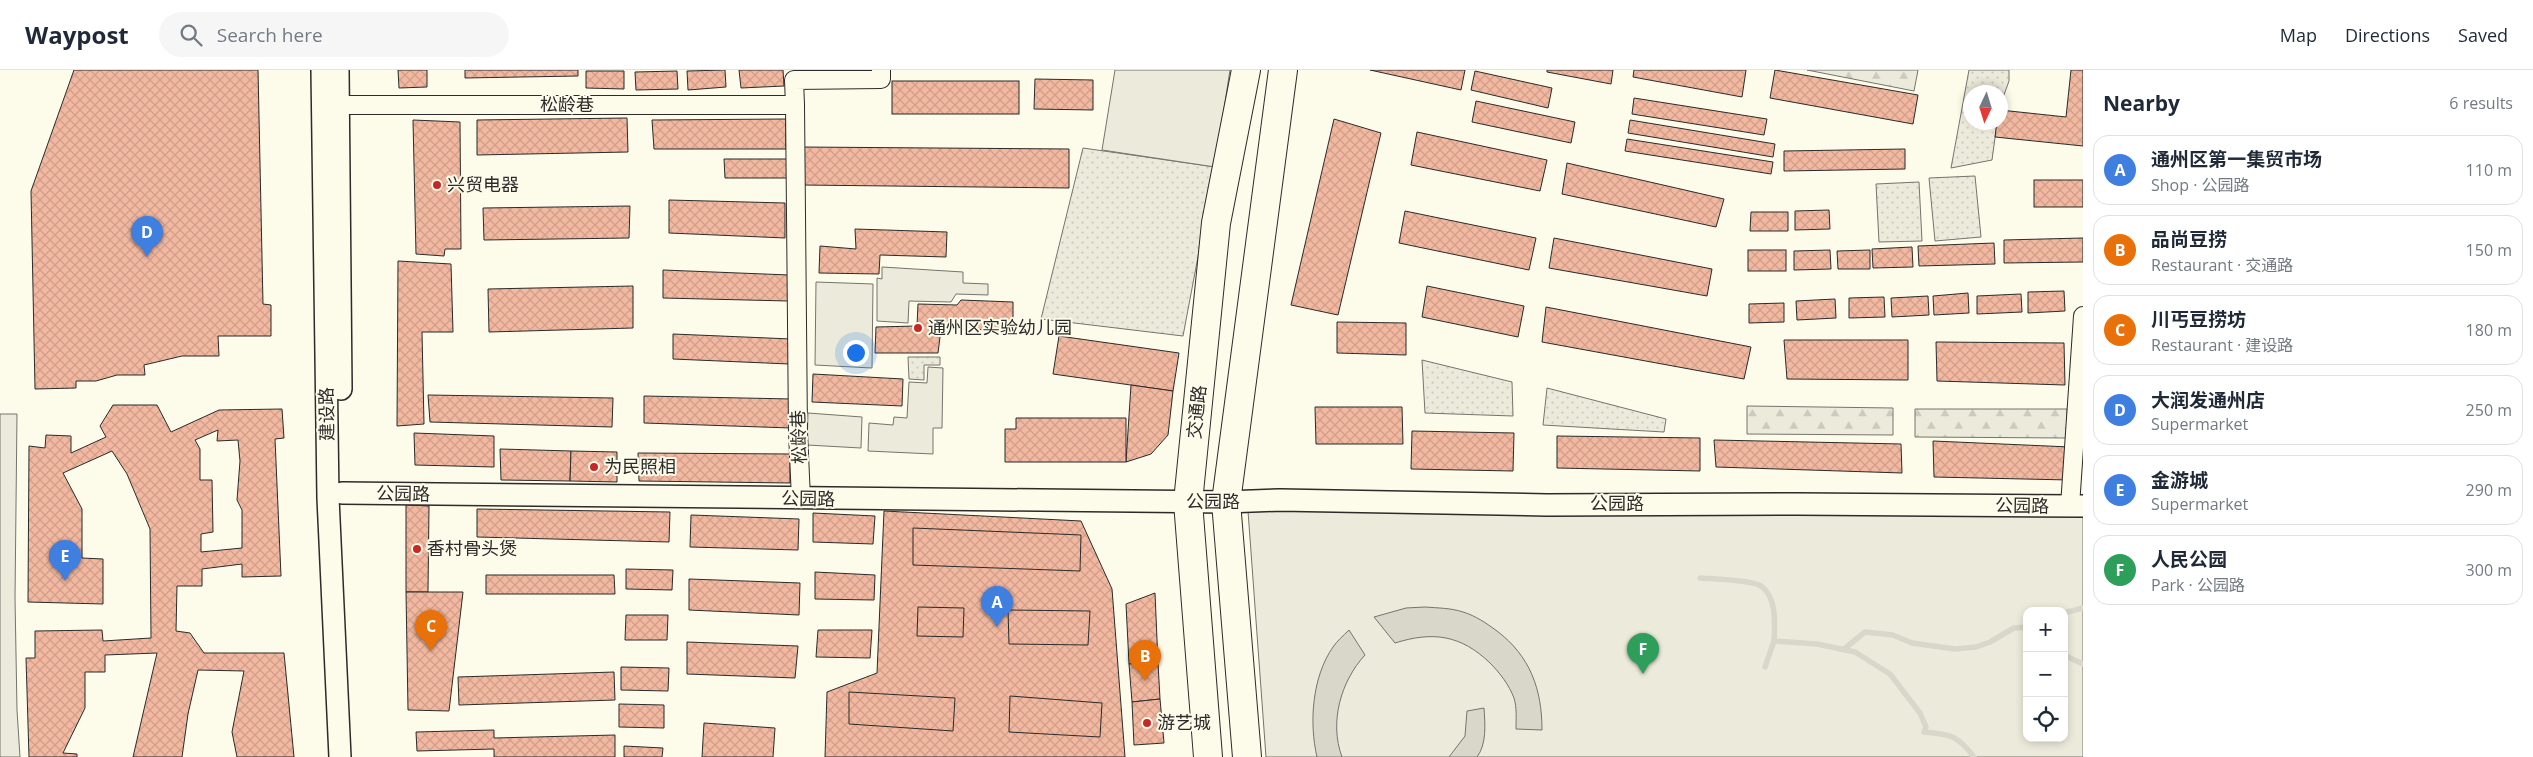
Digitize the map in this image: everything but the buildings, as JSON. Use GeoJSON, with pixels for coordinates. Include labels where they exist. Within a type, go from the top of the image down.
{"type":"FeatureCollection","features":[{"type":"Feature","properties":{"kind":"main road","name":"交通路"},"geometry":{"type":"LineString","coordinates":[[1208,757],[1188,502],[1216,223],[1246,70]]}},
{"type":"Feature","properties":{"kind":"main road"},"geometry":{"type":"LineString","coordinates":[[1247,757],[1226,502],[1283,70]]}},
{"type":"Feature","properties":{"kind":"street","name":"建设路"},"geometry":{"type":"LineString","coordinates":[[322,70],[328,498],[340,757]]}},
{"type":"Feature","properties":{"kind":"street","name":"建设路"},"geometry":{"type":"LineString","coordinates":[[338,70],[342,493],[353,757]]}},
{"type":"Feature","properties":{"kind":"street","name":"松龄巷"},"geometry":{"type":"LineString","coordinates":[[801,499],[798,432],[794,80],[881,79],[881,70]]}},
{"type":"Feature","properties":{"kind":"street","name":"松龄巷"},"geometry":{"type":"LineString","coordinates":[[338,105],[795,105]]}},
{"type":"Feature","properties":{"kind":"street"},"geometry":{"type":"LineString","coordinates":[[2076,506],[2083,316]]}},
{"type":"Feature","properties":{"kind":"street","name":"公园路"},"geometry":{"type":"LineString","coordinates":[[342,493],[1188,502],[1280,500],[1546,505],[2076,506]]}},
{"type":"Feature","properties":{"kind":"green space"},"geometry":{"type":"Polygon","coordinates":[[[1807,70],[1918,70],[1914,91],[1807,70]]]}},
{"type":"Feature","properties":{"kind":"green space"},"geometry":{"type":"Polygon","coordinates":[[[1969,70],[2009,70],[2008,85],[1966,85],[1969,70]]]}},
{"type":"Feature","properties":{"kind":"green space"},"geometry":{"type":"Polygon","coordinates":[[[1963,103],[1963,130],[1996,130],[1992,160],[1951,168],[1963,103]]]}},
{"type":"Feature","properties":{"kind":"green space"},"geometry":{"type":"Polygon","coordinates":[[[1083,148],[1215,167],[1183,336],[1041,319],[1083,148]]]}},
{"type":"Feature","properties":{"kind":"green space"},"geometry":{"type":"Polygon","coordinates":[[[1975,176],[1981,237],[1935,241],[1929,178],[1975,176]]]}},
{"type":"Feature","properties":{"kind":"green space"},"geometry":{"type":"Polygon","coordinates":[[[1919,182],[1922,241],[1879,242],[1876,184],[1919,182]]]}},
{"type":"Feature","properties":{"kind":"green space"},"geometry":{"type":"Polygon","coordinates":[[[882,267],[963,272],[963,283],[988,284],[988,295],[956,294],[951,302],[909,301],[908,323],[877,321],[877,278],[882,279],[882,267]]]}},
{"type":"Feature","properties":{"kind":"green space"},"geometry":{"type":"Polygon","coordinates":[[[816,282],[873,284],[872,368],[815,365],[816,282]]]}},
{"type":"Feature","properties":{"kind":"green space"},"geometry":{"type":"Polygon","coordinates":[[[908,357],[940,357],[940,365],[924,365],[924,380],[909,379],[908,357]]]}},
{"type":"Feature","properties":{"kind":"green space"},"geometry":{"type":"Polygon","coordinates":[[[1422,360],[1512,382],[1513,416],[1425,413],[1422,360]]]}},
{"type":"Feature","properties":{"kind":"green space"},"geometry":{"type":"Polygon","coordinates":[[[928,367],[943,368],[942,428],[933,428],[933,454],[868,451],[869,423],[893,425],[894,417],[907,418],[909,382],[927,383],[928,367]]]}},
{"type":"Feature","properties":{"kind":"green space"},"geometry":{"type":"Polygon","coordinates":[[[1547,388],[1666,419],[1664,432],[1543,425],[1547,388]]]}},
{"type":"Feature","properties":{"kind":"green space"},"geometry":{"type":"Polygon","coordinates":[[[1747,406],[1893,408],[1893,435],[1747,434],[1747,406]]]}},
{"type":"Feature","properties":{"kind":"green space"},"geometry":{"type":"Polygon","coordinates":[[[1915,409],[2067,409],[2067,438],[1915,437],[1915,409]]]}},
{"type":"Feature","properties":{"kind":"green space"},"geometry":{"type":"Polygon","coordinates":[[[808,413],[862,417],[861,448],[807,445],[808,413]]]}},
{"type":"Feature","properties":{"kind":"green space"},"geometry":{"type":"Polygon","coordinates":[[[1279,509],[2083,510],[2083,757],[1266,757],[1248,511],[1279,509]]]}},
{"type":"Feature","properties":{"kind":"shaded area"},"geometry":{"type":"Polygon","coordinates":[[[1115,70],[1230,70],[1215,167],[1102,150],[1115,70]]]}},
{"type":"Feature","properties":{"kind":"shaded area"},"geometry":{"type":"Polygon","coordinates":[[[0,414],[17,414],[15,598],[17,710],[20,757],[0,757],[0,414]]]}},
{"type":"Feature","properties":{"kind":"shaded area"},"geometry":{"type":"Polygon","coordinates":[[[1406,608],[1449,609],[1477,618],[1497,631],[1518,651],[1532,674],[1536,687],[1540,701],[1542,730],[1516,729],[1516,706],[1507,684],[1490,663],[1468,646],[1446,638],[1434,637],[1409,639],[1395,643],[1374,617],[1406,608]]]}},
{"type":"Feature","properties":{"kind":"shaded area"},"geometry":{"type":"Polygon","coordinates":[[[1349,630],[1365,655],[1349,677],[1337,716],[1338,744],[1342,757],[1317,757],[1313,715],[1317,686],[1326,659],[1335,645],[1349,630]]]}},
{"type":"Feature","properties":{"kind":"shaded area"},"geometry":{"type":"Polygon","coordinates":[[[1484,708],[1484,740],[1477,757],[1449,757],[1465,736],[1467,711],[1484,708]]]}},
{"type":"Feature","properties":{"kind":"waterway"},"geometry":{"type":"LineString","coordinates":[[1700,578],[1741,581],[1761,586],[1770,597],[1774,611],[1774,641]]}},
{"type":"Feature","properties":{"kind":"waterway"},"geometry":{"type":"LineString","coordinates":[[2068,612],[2083,608]]}},
{"type":"Feature","properties":{"kind":"waterway"},"geometry":{"type":"LineString","coordinates":[[1840,649],[1844,649],[1865,632],[1893,635],[1912,643],[1955,649],[1976,647],[1990,642],[2014,628],[2023,627]]}},
{"type":"Feature","properties":{"kind":"waterway"},"geometry":{"type":"LineString","coordinates":[[1765,667],[1774,641],[1817,644],[1855,652],[1890,674],[1920,713],[1926,727],[1924,732],[1952,737],[1963,744],[1974,757]]}},
{"type":"Feature","properties":{"kind":"waterway"},"geometry":{"type":"LineString","coordinates":[[2068,657],[2083,664]]}},
{"type":"Feature","properties":{"kind":"place","name":"兴贸电器"},"geometry":{"type":"Point","coordinates":[437,185]}},
{"type":"Feature","properties":{"kind":"place","name":"大润发通州店"},"geometry":{"type":"Point","coordinates":[147,257]}},
{"type":"Feature","properties":{"kind":"place","name":"通州区实验幼儿园"},"geometry":{"type":"Point","coordinates":[918,328]}},
{"type":"Feature","properties":{"kind":"place","name":"为民照相"},"geometry":{"type":"Point","coordinates":[594,467]}},
{"type":"Feature","properties":{"kind":"place","name":"香村骨头煲"},"geometry":{"type":"Point","coordinates":[417,549]}},
{"type":"Feature","properties":{"kind":"place","name":"金游城"},"geometry":{"type":"Point","coordinates":[65,581]}},
{"type":"Feature","properties":{"kind":"place","name":"通州区第一集贸市场"},"geometry":{"type":"Point","coordinates":[997,627]}},
{"type":"Feature","properties":{"kind":"place","name":"川丐豆捞坊"},"geometry":{"type":"Point","coordinates":[431,651]}},
{"type":"Feature","properties":{"kind":"place","name":"人民公园"},"geometry":{"type":"Point","coordinates":[1643,674]}},
{"type":"Feature","properties":{"kind":"place","name":"品尚豆捞"},"geometry":{"type":"Point","coordinates":[1145,681]}},
{"type":"Feature","properties":{"kind":"place","name":"游艺城"},"geometry":{"type":"Point","coordinates":[1147,723]}}]}
